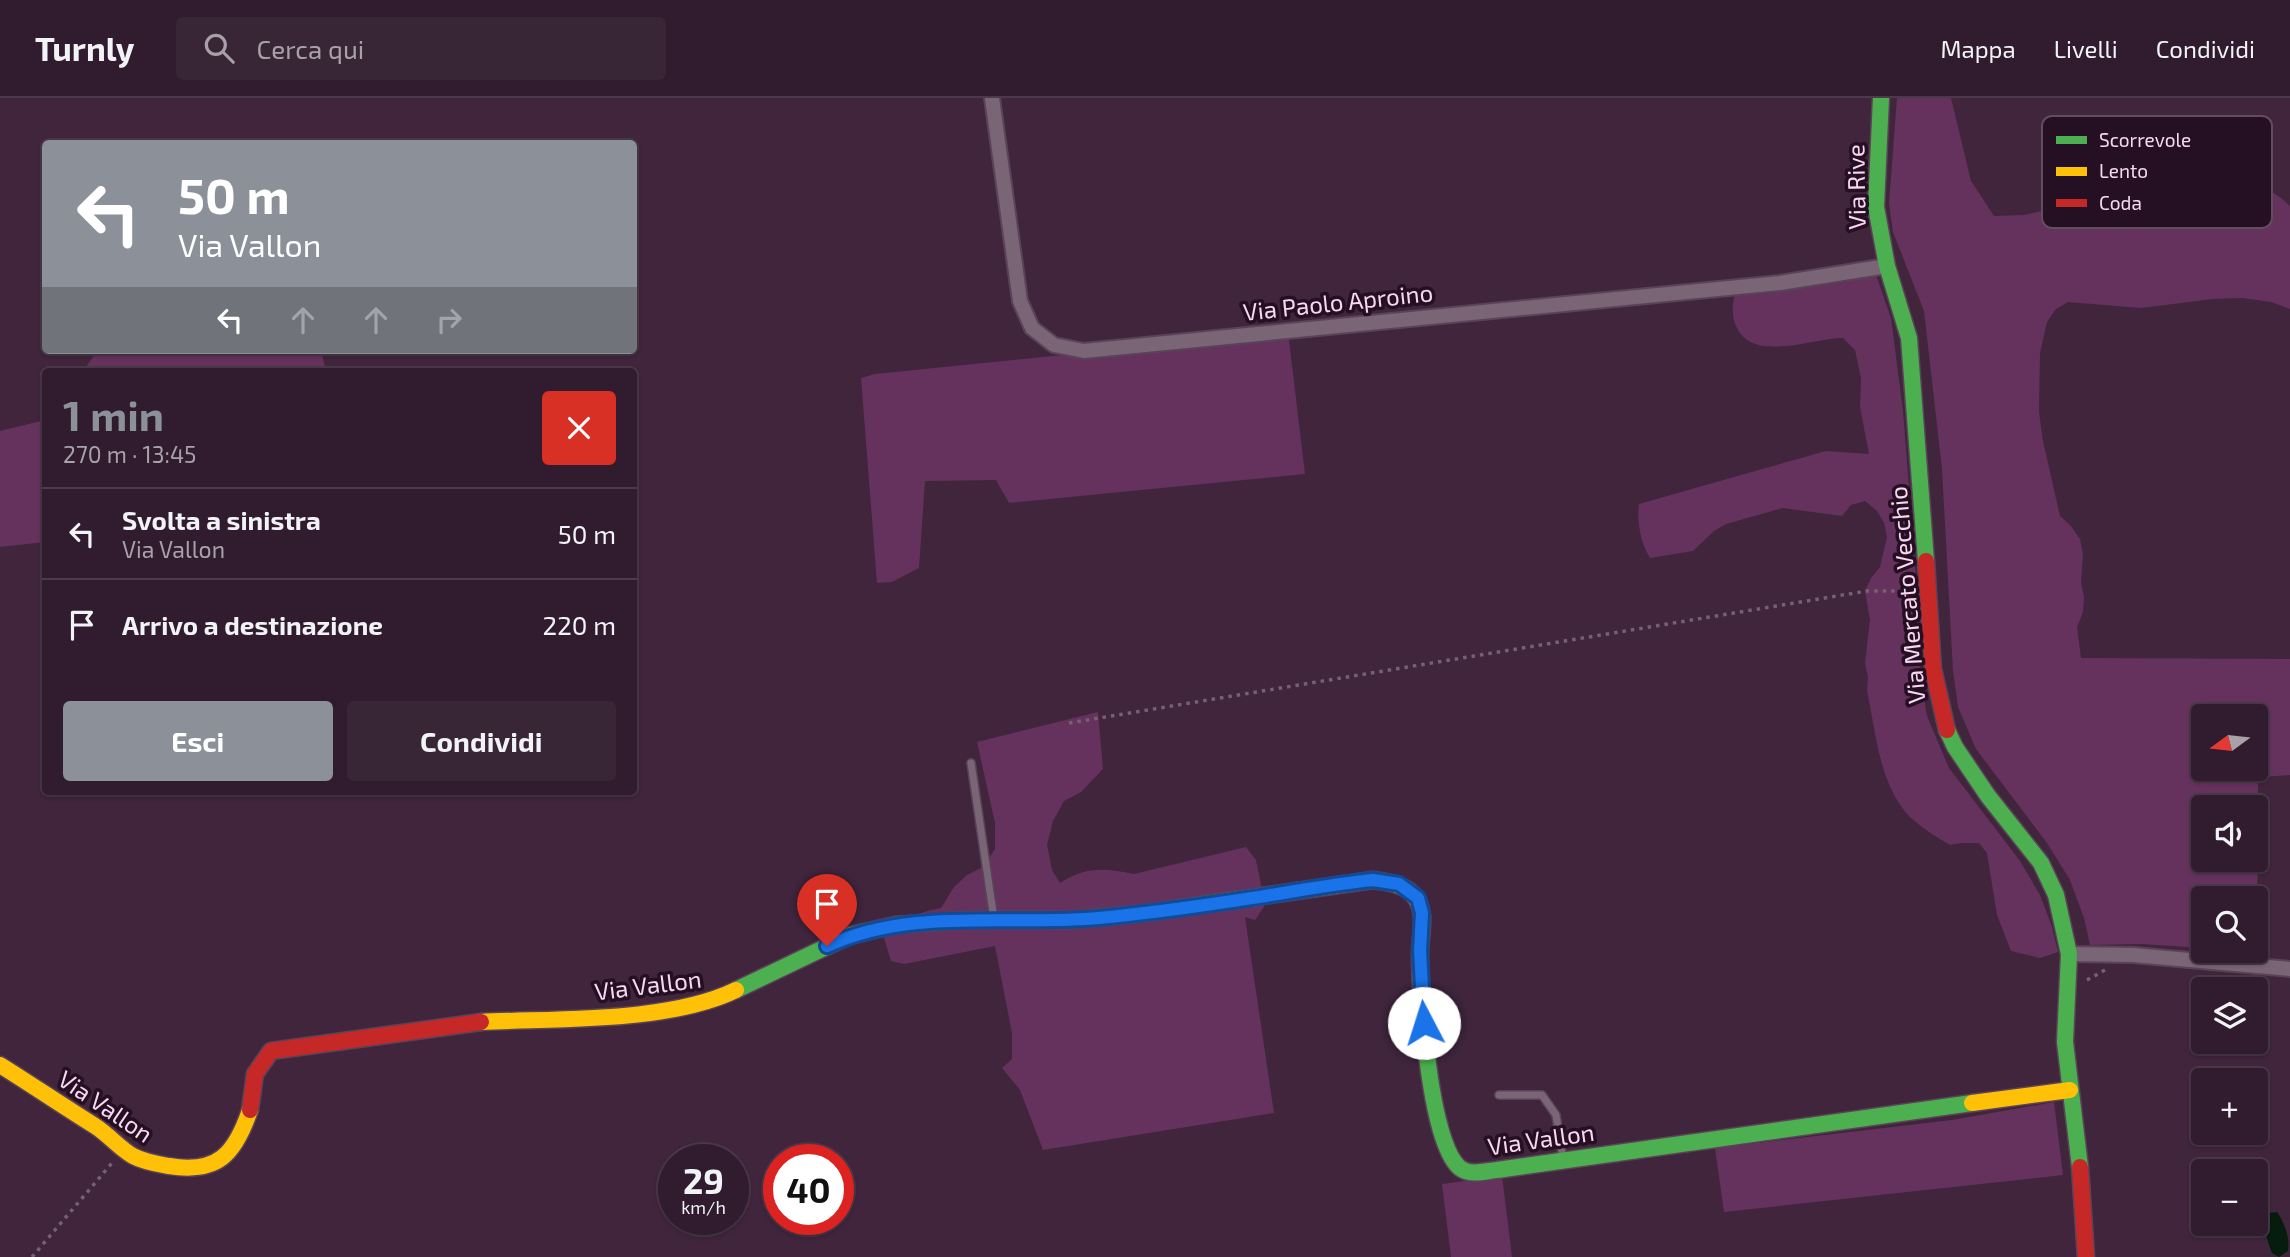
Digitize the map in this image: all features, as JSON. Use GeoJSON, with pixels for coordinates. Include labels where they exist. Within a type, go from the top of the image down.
{"type":"FeatureCollection","features":[{"type":"Feature","properties":{"kind":"street","name":"Via Paolo Aproino"},"geometry":{"type":"LineString","coordinates":[[992,98],[1020,300],[1032,328],[1055,345],[1084,351],[1780,283],[1888,269]]}},
{"type":"Feature","properties":{"kind":"street","name":"Via Rive"},"geometry":{"type":"LineString","coordinates":[[1881,98],[1876,207],[1888,269]]}},
{"type":"Feature","properties":{"kind":"street","name":"Via Mercato Vecchio"},"geometry":{"type":"LineString","coordinates":[[1888,269],[1909,338],[1933,669],[1944,724],[1988,796],[2041,863],[2056,895],[2069,954],[2065,1042],[2083,1197],[2086,1257]]}},
{"type":"Feature","properties":{"kind":"street","name":"Via Vallon"},"geometry":{"type":"LineString","coordinates":[[0,1065],[109,1135],[122,1151],[147,1163],[191,1169],[207,1167],[218,1162],[236,1146],[251,1107],[253,1080],[271,1051],[463,1023],[674,1009],[716,1000],[851,935],[896,925],[994,919],[1097,918],[1373,880],[1399,884],[1418,898],[1422,913],[1420,984],[1428,1074],[1446,1146],[1454,1162],[1462,1169],[1473,1172],[2070,1090]]}},
{"type":"Feature","properties":{"kind":"street"},"geometry":{"type":"LineString","coordinates":[[2069,954],[2133,955],[2290,969]]}},
{"type":"Feature","properties":{"kind":"lane"},"geometry":{"type":"LineString","coordinates":[[971,763],[994,919]]}},
{"type":"Feature","properties":{"kind":"lane"},"geometry":{"type":"LineString","coordinates":[[1499,1095],[1542,1095],[1556,1115],[1563,1160]]}},
{"type":"Feature","properties":{"kind":"path"},"geometry":{"type":"LineString","coordinates":[[1069,723],[1867,592],[1927,590]]}},
{"type":"Feature","properties":{"kind":"path"},"geometry":{"type":"LineString","coordinates":[[2080,985],[2107,969]]}},
{"type":"Feature","properties":{"kind":"path"},"geometry":{"type":"LineString","coordinates":[[32,1257],[122,1151]]}},
{"type":"Feature","properties":{"kind":"shaded area"},"geometry":{"type":"Polygon","coordinates":[[[1897,98],[1951,98],[1971,181],[1994,216],[2024,215],[2042,211],[2042,228],[2272,228],[2272,192],[2290,206],[2290,309],[2271,302],[2243,298],[2141,308],[2068,302],[2056,309],[2047,322],[2040,353],[2039,412],[2043,441],[2060,516],[2080,539],[2083,554],[2083,612],[2077,627],[2081,658],[2290,659],[2290,775],[2268,776],[2268,704],[2191,704],[2191,781],[2258,781],[2258,795],[2191,795],[2191,872],[2257,872],[2257,886],[2191,886],[2191,947],[2142,944],[2090,945],[2084,918],[2070,880],[2047,843],[1976,749],[1958,707],[1953,671],[1942,469],[1924,311],[1893,232],[1889,203],[1897,98]]]}},
{"type":"Feature","properties":{"kind":"shaded area"},"geometry":{"type":"Polygon","coordinates":[[[1875,272],[1891,318],[1903,411],[1916,578],[1920,674],[1927,716],[1949,768],[2020,861],[2040,895],[2058,952],[2040,958],[2011,951],[1997,915],[1987,853],[1979,843],[1950,845],[1924,829],[1900,804],[1885,774],[1867,691],[1865,663],[1870,620],[1865,591],[1880,567],[1887,537],[1884,523],[1877,511],[1865,501],[1851,505],[1842,516],[1783,508],[1726,524],[1714,531],[1693,551],[1650,558],[1642,539],[1639,504],[1826,451],[1869,454],[1860,407],[1861,378],[1855,350],[1843,338],[1785,346],[1757,344],[1745,338],[1737,328],[1733,310],[1736,291],[1875,272]]]}},
{"type":"Feature","properties":{"kind":"shaded area"},"geometry":{"type":"Polygon","coordinates":[[[1288,332],[1305,474],[1009,503],[996,480],[925,481],[919,568],[892,582],[877,583],[861,378],[875,374],[1288,332]]]}},
{"type":"Feature","properties":{"kind":"shaded area"},"geometry":{"type":"Polygon","coordinates":[[[95,354],[322,354],[325,368],[85,368],[95,354]]]}},
{"type":"Feature","properties":{"kind":"shaded area"},"geometry":{"type":"Polygon","coordinates":[[[42,421],[42,542],[0,547],[0,431],[42,421]]]}},
{"type":"Feature","properties":{"kind":"shaded area"},"geometry":{"type":"Polygon","coordinates":[[[1098,712],[1103,769],[1081,792],[1064,801],[1053,821],[1047,845],[1052,870],[1060,883],[1087,871],[1114,870],[1134,874],[1246,847],[1256,860],[1265,905],[1255,920],[1245,917],[1274,1113],[1043,1150],[1020,1090],[1002,1068],[1012,1059],[1012,1033],[995,946],[904,964],[891,961],[884,938],[910,918],[941,908],[954,887],[967,875],[983,867],[995,849],[995,823],[977,742],[1098,712]]]}},
{"type":"Feature","properties":{"kind":"shaded area"},"geometry":{"type":"Polygon","coordinates":[[[2054,1102],[2063,1175],[1724,1212],[1715,1148],[1952,1120],[2054,1102]]]}},
{"type":"Feature","properties":{"kind":"shaded area"},"geometry":{"type":"Polygon","coordinates":[[[1502,1176],[1512,1257],[1451,1257],[1442,1184],[1502,1176]]]}},
{"type":"Feature","properties":{"kind":"shaded area"},"geometry":{"type":"Polygon","coordinates":[[[2277,1212],[2285,1226],[2288,1251],[2279,1257],[2272,1253],[2267,1238],[2268,1213],[2277,1212]]]}},
{"type":"Feature","properties":{"kind":"traffic: fast"},"geometry":{"type":"LineString","coordinates":[[1881,98],[1876,207],[1887,266],[1909,338],[1926,561]]}},
{"type":"Feature","properties":{"kind":"traffic: fast"},"geometry":{"type":"LineString","coordinates":[[1947,730],[1955,747],[1988,796],[2041,863],[2056,895],[2069,954],[2065,1042],[2080,1167]]}},
{"type":"Feature","properties":{"kind":"traffic: fast"},"geometry":{"type":"LineString","coordinates":[[736,990],[851,935],[896,925],[964,920],[1072,920],[1227,901]]}},
{"type":"Feature","properties":{"kind":"traffic: fast"},"geometry":{"type":"LineString","coordinates":[[1422,916],[1420,954],[1428,1067],[1441,1130],[1449,1153],[1464,1170],[1483,1172],[1972,1103]]}},
{"type":"Feature","properties":{"kind":"traffic: slow"},"geometry":{"type":"LineString","coordinates":[[1227,901],[1373,880],[1399,885],[1412,893],[1417,899],[1422,916]]}},
{"type":"Feature","properties":{"kind":"traffic: slow"},"geometry":{"type":"LineString","coordinates":[[481,1022],[645,1014],[709,1001],[736,990]]}},
{"type":"Feature","properties":{"kind":"traffic: slow"},"geometry":{"type":"LineString","coordinates":[[0,1065],[95,1126],[133,1156],[160,1164],[200,1167],[222,1158],[238,1138],[250,1110]]}},
{"type":"Feature","properties":{"kind":"traffic: slow"},"geometry":{"type":"LineString","coordinates":[[1972,1103],[2070,1090]]}},
{"type":"Feature","properties":{"kind":"traffic: jam"},"geometry":{"type":"LineString","coordinates":[[1926,561],[1933,669],[1947,730]]}},
{"type":"Feature","properties":{"kind":"traffic: jam"},"geometry":{"type":"LineString","coordinates":[[250,1110],[255,1074],[271,1051],[481,1022]]}},
{"type":"Feature","properties":{"kind":"traffic: jam"},"geometry":{"type":"LineString","coordinates":[[2080,1167],[2086,1257]]}},
{"type":"Feature","properties":{"kind":"route"},"geometry":{"type":"LineString","coordinates":[[827,946],[851,935],[896,925],[964,920],[1072,920],[1146,913],[1373,880],[1399,884],[1418,898],[1422,913],[1420,984],[1424,1023]]}}]}
